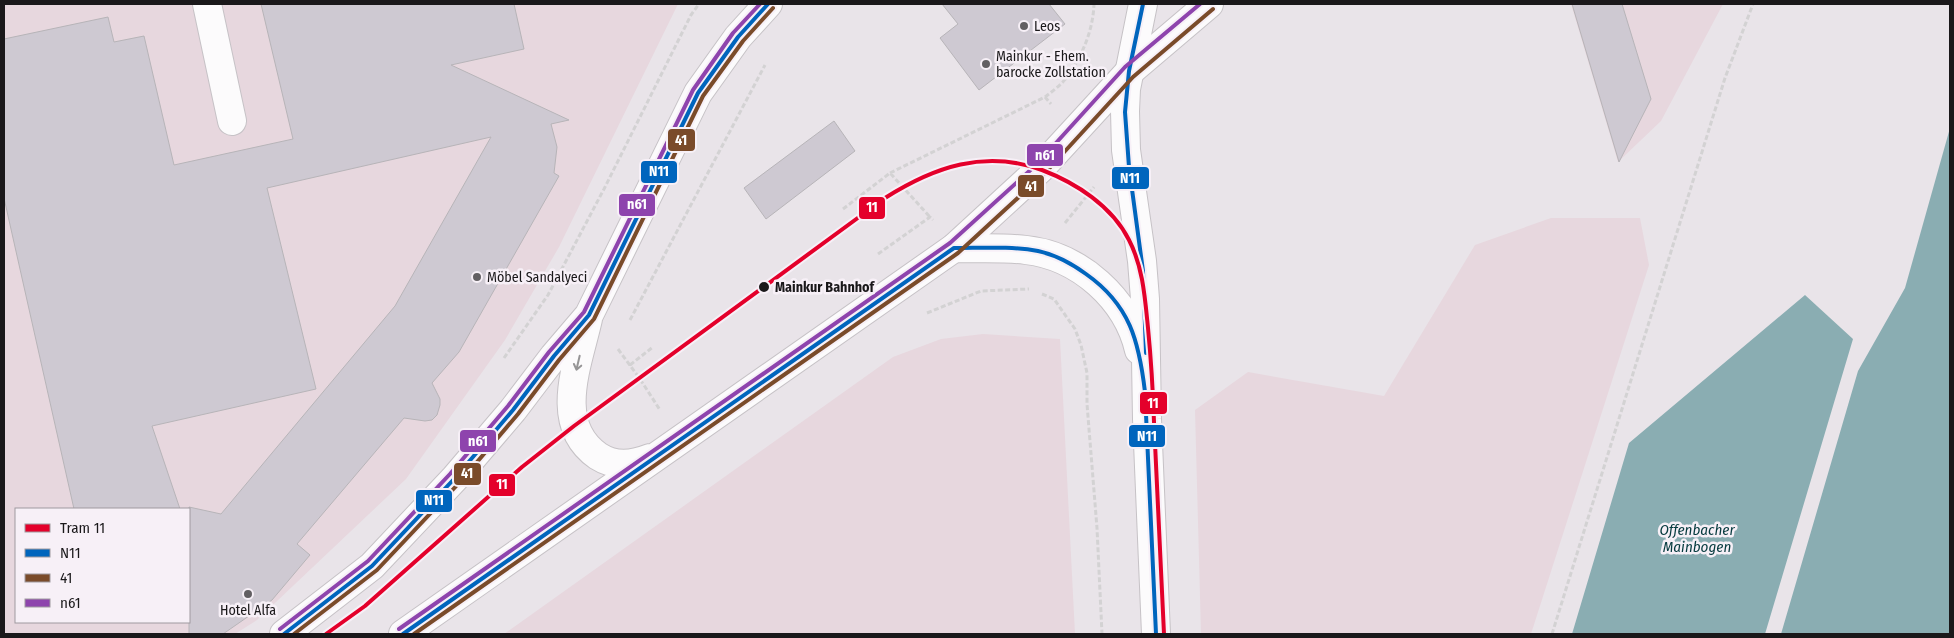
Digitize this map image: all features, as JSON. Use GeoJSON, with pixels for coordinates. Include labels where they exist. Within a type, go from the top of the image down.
{"type":"FeatureCollection","features":[{"type":"Feature","properties":{"kind":"main road"},"geometry":{"type":"LineString","coordinates":[[206,4],[232,121]]}},
{"type":"Feature","properties":{"kind":"main road"},"geometry":{"type":"LineString","coordinates":[[677,441],[651,457],[638,462],[624,464],[605,460],[585,444],[574,426],[571,408],[572,390],[589,316],[698,93],[738,37],[768,4]]}},
{"type":"Feature","properties":{"kind":"main road"},"geometry":{"type":"LineString","coordinates":[[1143,4],[1125,96],[1126,150],[1142,261],[1145,299],[1147,420],[1156,634]]}},
{"type":"Feature","properties":{"kind":"main road"},"geometry":{"type":"LineString","coordinates":[[403,634],[954,248],[1040,169],[1129,72],[1210,4]]}},
{"type":"Feature","properties":{"kind":"main road"},"geometry":{"type":"LineString","coordinates":[[954,248],[1026,250],[1042,253],[1060,259],[1102,286],[1125,313],[1138,348],[1147,420]]}},
{"type":"Feature","properties":{"kind":"main road"},"geometry":{"type":"LineString","coordinates":[[284,634],[372,566],[455,478],[589,316]]}},
{"type":"Feature","properties":{"kind":"path"},"geometry":{"type":"LineString","coordinates":[[503,360],[548,295],[604,189],[691,15],[699,4]]}},
{"type":"Feature","properties":{"kind":"path"},"geometry":{"type":"LineString","coordinates":[[843,209],[890,173],[1045,97],[1067,77],[1085,47],[1093,22],[1094,4]]}},
{"type":"Feature","properties":{"kind":"path"},"geometry":{"type":"LineString","coordinates":[[1552,634],[1725,78],[1753,4]]}},
{"type":"Feature","properties":{"kind":"path"},"geometry":{"type":"LineString","coordinates":[[629,321],[767,62]]}},
{"type":"Feature","properties":{"kind":"path"},"geometry":{"type":"LineString","coordinates":[[1045,97],[1074,132]]}},
{"type":"Feature","properties":{"kind":"path"},"geometry":{"type":"LineString","coordinates":[[1031,289],[1042,253],[1126,150]]}},
{"type":"Feature","properties":{"kind":"path"},"geometry":{"type":"LineString","coordinates":[[890,173],[930,217]]}},
{"type":"Feature","properties":{"kind":"path"},"geometry":{"type":"LineString","coordinates":[[926,314],[981,291],[1031,289],[1054,299],[1075,329],[1082,345],[1087,373],[1087,404],[1097,528],[1102,634]]}},
{"type":"Feature","properties":{"kind":"path"},"geometry":{"type":"LineString","coordinates":[[548,295],[589,316],[630,365],[651,395],[677,441]]}},
{"type":"Feature","properties":{"kind":"path"},"geometry":{"type":"LineString","coordinates":[[630,365],[653,347]]}},
{"type":"Feature","properties":{"kind":"shaded area"},"geometry":{"type":"Polygon","coordinates":[[[4,4],[678,4],[559,247],[505,340],[406,479],[257,620],[235,634],[4,634],[4,4]]]}},
{"type":"Feature","properties":{"kind":"shaded area"},"geometry":{"type":"Polygon","coordinates":[[[1571,4],[1723,4],[1661,121],[1618,162],[1571,4]]]}},
{"type":"Feature","properties":{"kind":"shaded area"},"geometry":{"type":"Polygon","coordinates":[[[1551,218],[1640,218],[1649,265],[1531,634],[1201,634],[1195,410],[1248,372],[1384,396],[1475,245],[1551,218]]]}},
{"type":"Feature","properties":{"kind":"shaded area"},"geometry":{"type":"Polygon","coordinates":[[[983,334],[1060,339],[1075,634],[504,634],[893,357],[941,339],[983,334]]]}},
{"type":"Feature","properties":{"kind":"water"},"geometry":{"type":"Polygon","coordinates":[[[1950,128],[1950,634],[1781,634],[1858,371],[1905,288],[1950,128]]]}},
{"type":"Feature","properties":{"kind":"water","name":"Offenbacher Mainbogen"},"geometry":{"type":"Polygon","coordinates":[[[1805,295],[1853,339],[1765,634],[1572,634],[1629,443],[1805,295]]]}},
{"type":"Feature","properties":{"kind":"building"},"geometry":{"type":"Polygon","coordinates":[[[261,4],[514,4],[524,49],[451,65],[569,120],[551,124],[557,147],[554,173],[559,176],[459,352],[432,383],[440,399],[437,415],[432,420],[425,421],[404,418],[297,544],[310,555],[272,600],[223,634],[189,634],[189,507],[221,514],[395,306],[491,137],[267,188],[316,389],[152,426],[180,508],[74,508],[4,198],[4,39],[108,17],[114,42],[144,36],[174,165],[293,139],[261,4]]]}},
{"type":"Feature","properties":{"kind":"building","name":"Mainkur - Ehem. barocke Zollstation"},"geometry":{"type":"Polygon","coordinates":[[[942,4],[1049,4],[1065,24],[979,90],[940,38],[958,24],[942,4]]]}},
{"type":"Feature","properties":{"kind":"building"},"geometry":{"type":"Polygon","coordinates":[[[1572,4],[1622,4],[1651,99],[1619,162],[1572,4]]]}},
{"type":"Feature","properties":{"kind":"building"},"geometry":{"type":"Polygon","coordinates":[[[834,121],[855,151],[766,219],[744,188],[834,121]]]}},
{"type":"Feature","properties":{"kind":"tram line","name":"11"},"geometry":{"type":"LineString","coordinates":[[326,634],[365,606],[522,467],[574,426],[885,198],[903,187],[941,170],[980,161],[1021,164],[1042,170],[1068,182],[1103,206],[1122,228],[1134,250],[1144,294],[1151,363],[1164,634]]}},
{"type":"Feature","properties":{"kind":"transit line","name":"n61"},"geometry":{"type":"LineString","coordinates":[[280,629],[368,561],[450,474],[584,312],[693,90],[733,33],[760,4]]}},
{"type":"Feature","properties":{"kind":"transit line","name":"N11"},"geometry":{"type":"LineString","coordinates":[[284,634],[372,566],[455,478],[513,410],[554,356],[589,315],[698,93],[738,37],[768,4]]}},
{"type":"Feature","properties":{"kind":"transit line","name":"N11"},"geometry":{"type":"LineString","coordinates":[[1143,4],[1129,71],[1125,112],[1129,167],[1143,271],[1146,353]]}},
{"type":"Feature","properties":{"kind":"transit line","name":"n61"},"geometry":{"type":"LineString","coordinates":[[399,629],[950,243],[1036,165],[1125,67],[1200,4]]}},
{"type":"Feature","properties":{"kind":"transit line","name":"41"},"geometry":{"type":"LineString","coordinates":[[294,634],[377,570],[460,482],[518,414],[559,360],[594,319],[703,96],[743,41],[773,8]]}},
{"type":"Feature","properties":{"kind":"transit line","name":"41"},"geometry":{"type":"LineString","coordinates":[[414,634],[958,253],[1045,173],[1133,77],[1213,9]]}},
{"type":"Feature","properties":{"kind":"transit line","name":"N11"},"geometry":{"type":"LineString","coordinates":[[403,634],[954,248],[1017,248],[1051,255],[1069,263],[1101,286],[1113,298],[1130,326],[1139,356],[1145,392],[1156,634]]}},
{"type":"Feature","properties":{"kind":"place","name":"Leos"},"geometry":{"type":"Point","coordinates":[1024,26]}},
{"type":"Feature","properties":{"kind":"place","name":"Mainkur - Ehem. barocke Zollstation"},"geometry":{"type":"Point","coordinates":[986,64]}},
{"type":"Feature","properties":{"kind":"place","name":"Möbel Sandalyeci"},"geometry":{"type":"Point","coordinates":[477,277]}},
{"type":"Feature","properties":{"kind":"place","name":"Mainkur Bahnhof"},"geometry":{"type":"Point","coordinates":[764,287]}},
{"type":"Feature","properties":{"kind":"place","name":"Hotel Alfa"},"geometry":{"type":"Point","coordinates":[248,594]}}]}
